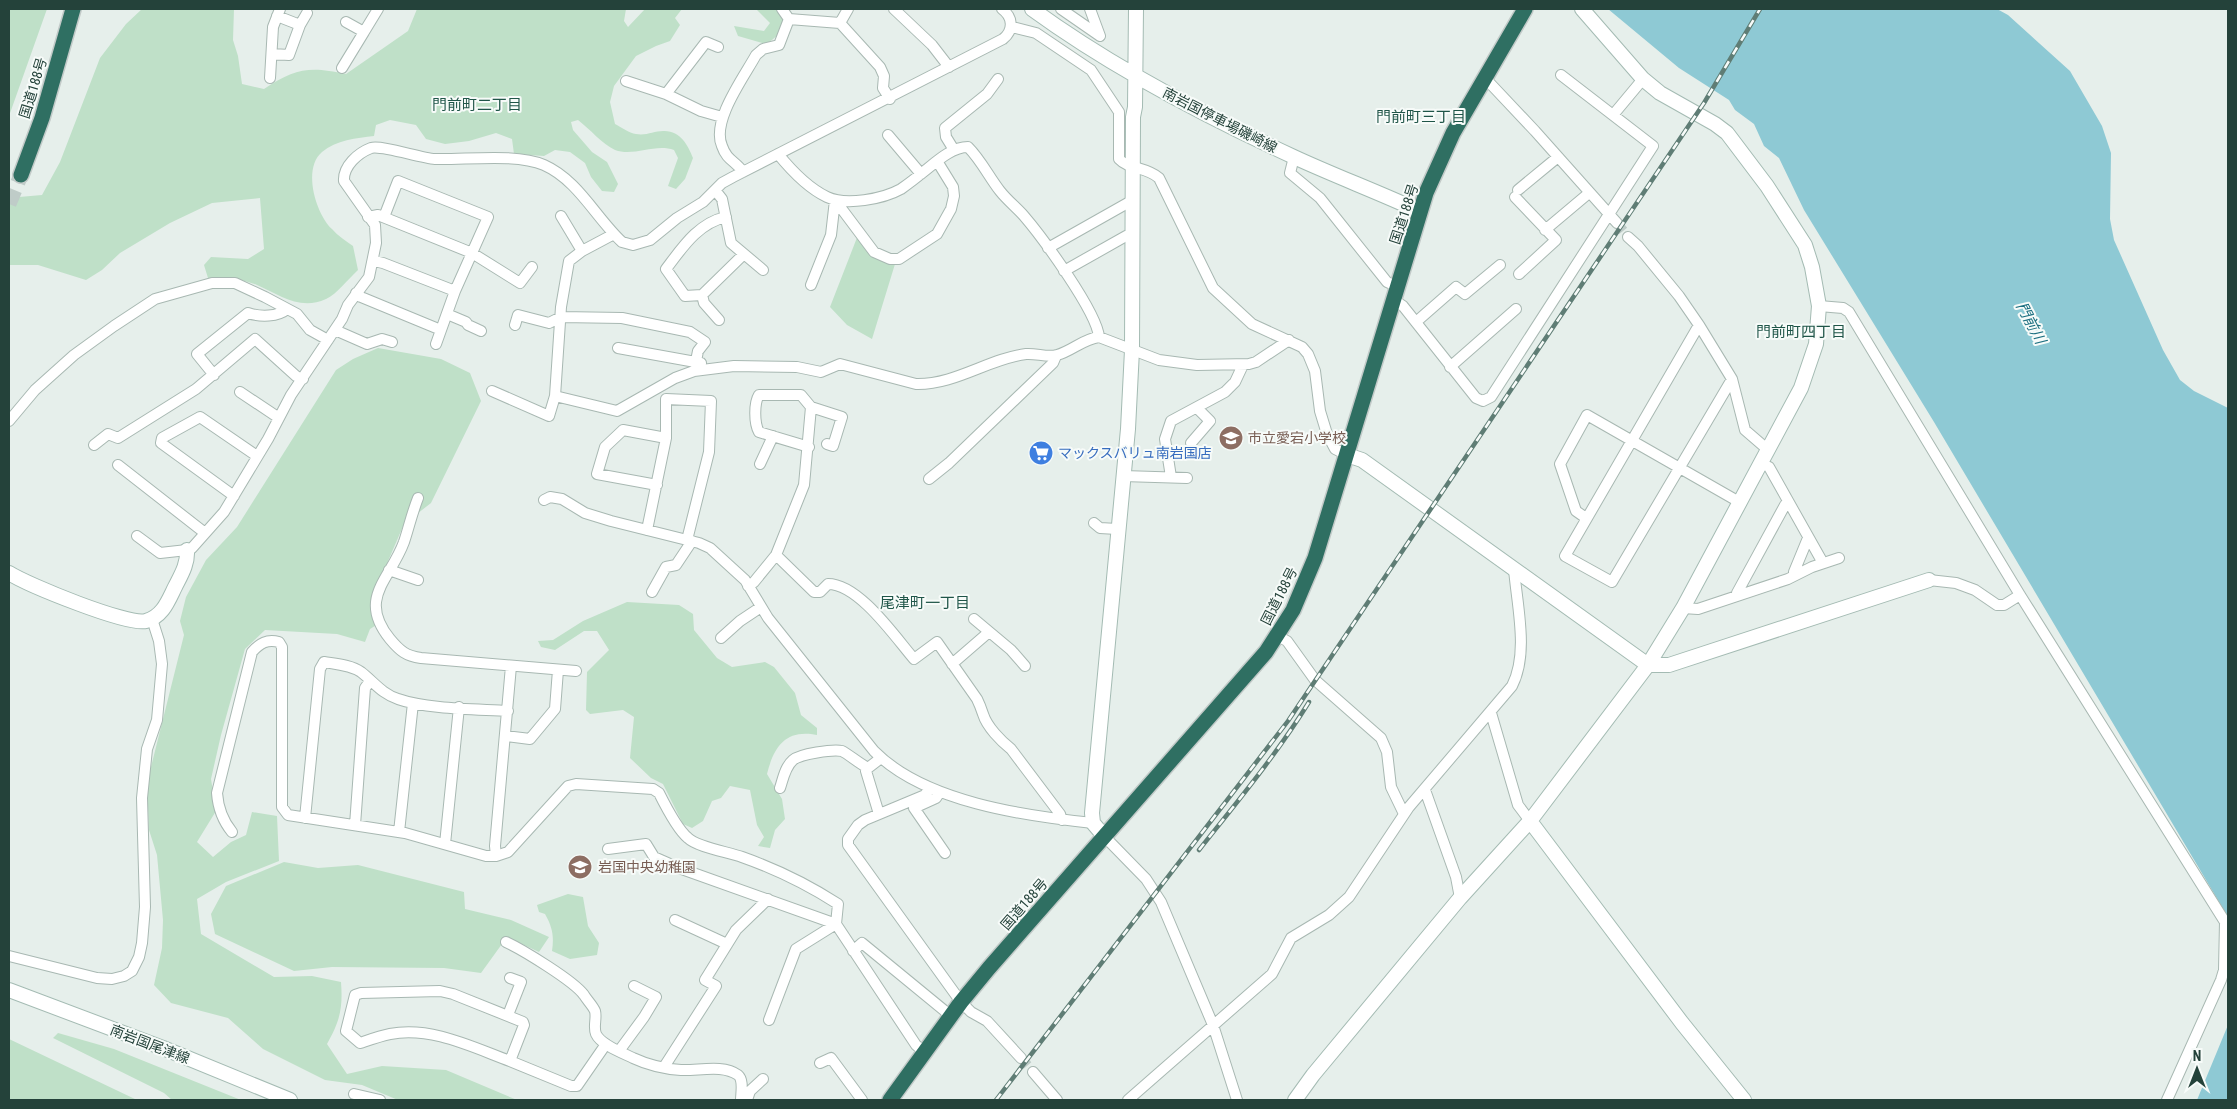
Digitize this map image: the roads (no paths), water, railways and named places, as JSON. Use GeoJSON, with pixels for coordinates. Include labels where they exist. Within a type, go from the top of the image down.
{"type":"FeatureCollection","features":[{"type":"Feature","properties":{"kind":"highway","name":"国道188号"},"geometry":{"type":"LineString","coordinates":[[21,176],[42,118],[73,9]]}},
{"type":"Feature","properties":{"kind":"highway","name":"国道188号"},"geometry":{"type":"LineString","coordinates":[[890,1100],[961,1002],[1266,652],[1293,610],[1306,583],[1347,454],[1396,294],[1419,211],[1453,133],[1525,9]]}},
{"type":"Feature","properties":{"kind":"street"},"geometry":{"type":"LineString","coordinates":[[342,68],[378,9]]}},
{"type":"Feature","properties":{"kind":"street"},"geometry":{"type":"LineString","coordinates":[[782,9],[789,19]]}},
{"type":"Feature","properties":{"kind":"street"},"geometry":{"type":"LineString","coordinates":[[840,23],[848,9]]}},
{"type":"Feature","properties":{"kind":"street"},"geometry":{"type":"LineString","coordinates":[[894,9],[927,40],[949,67]]}},
{"type":"Feature","properties":{"kind":"street"},"geometry":{"type":"LineString","coordinates":[[137,536],[160,553],[192,548],[205,534],[224,512],[268,439],[291,395],[335,330],[356,293],[369,277],[374,261],[377,234],[375,224],[344,181],[344,174],[346,168],[355,159],[372,148],[380,148],[419,157],[502,159],[544,164],[562,175],[622,242],[633,245],[650,240],[677,218],[702,202],[722,183],[1004,40],[1010,34],[1012,27],[1010,18],[1002,9]]}},
{"type":"Feature","properties":{"kind":"street","name":"南岩国停車場磯崎線"},"geometry":{"type":"LineString","coordinates":[[1032,9],[1107,59],[1178,100],[1294,157],[1419,211]]}},
{"type":"Feature","properties":{"kind":"street"},"geometry":{"type":"LineString","coordinates":[[1062,9],[1100,36],[1090,9]]}},
{"type":"Feature","properties":{"kind":"street"},"geometry":{"type":"LineString","coordinates":[[1093,824],[1117,529],[1128,429],[1132,350],[1136,9]]}},
{"type":"Feature","properties":{"kind":"street"},"geometry":{"type":"LineString","coordinates":[[1295,1100],[1319,1068],[1460,898],[1530,821],[1648,665],[1683,608],[1801,388],[1816,344],[1819,306],[1812,267],[1804,245],[1785,212],[1742,151],[1727,134],[1716,124],[1660,92],[1643,79],[1582,9]]}},
{"type":"Feature","properties":{"kind":"street"},"geometry":{"type":"LineString","coordinates":[[270,78],[274,27],[279,12],[300,25]]}},
{"type":"Feature","properties":{"kind":"street"},"geometry":{"type":"LineString","coordinates":[[272,54],[289,55],[300,25],[307,13]]}},
{"type":"Feature","properties":{"kind":"street"},"geometry":{"type":"LineString","coordinates":[[789,19],[840,23],[880,67],[884,76],[883,88],[890,99]]}},
{"type":"Feature","properties":{"kind":"street"},"geometry":{"type":"LineString","coordinates":[[743,172],[738,165],[730,161],[722,148],[720,141],[722,117],[756,55],[762,50],[779,45],[789,19]]}},
{"type":"Feature","properties":{"kind":"street"},"geometry":{"type":"LineString","coordinates":[[346,22],[364,32]]}},
{"type":"Feature","properties":{"kind":"street"},"geometry":{"type":"LineString","coordinates":[[1012,27],[1036,33],[1091,70],[1119,112],[1119,159],[1124,165],[1133,165],[1152,171],[1159,178],[1213,288],[1252,324],[1289,340],[1302,347],[1308,354],[1314,371],[1320,411],[1327,434],[1335,449],[1362,460],[1648,665],[1670,665],[1929,580],[1956,583],[1975,590],[1996,605],[2004,605],[2020,595]]}},
{"type":"Feature","properties":{"kind":"street"},"geometry":{"type":"LineString","coordinates":[[666,94],[706,42],[718,47]]}},
{"type":"Feature","properties":{"kind":"street"},"geometry":{"type":"LineString","coordinates":[[1294,157],[1290,173],[1320,198],[1387,282],[1450,367],[1476,398],[1483,401],[1491,397],[1653,146],[1561,75]]}},
{"type":"Feature","properties":{"kind":"street"},"geometry":{"type":"LineString","coordinates":[[1485,78],[1617,223]]}},
{"type":"Feature","properties":{"kind":"street"},"geometry":{"type":"LineString","coordinates":[[954,150],[946,137],[945,128],[987,94],[998,79]]}},
{"type":"Feature","properties":{"kind":"street"},"geometry":{"type":"LineString","coordinates":[[1613,115],[1643,79]]}},
{"type":"Feature","properties":{"kind":"street"},"geometry":{"type":"LineString","coordinates":[[626,81],[666,94],[689,106],[722,117]]}},
{"type":"Feature","properties":{"kind":"street"},"geometry":{"type":"LineString","coordinates":[[888,135],[921,174]]}},
{"type":"Feature","properties":{"kind":"street"},"geometry":{"type":"LineString","coordinates":[[778,154],[805,181],[826,196],[836,200],[877,197],[900,189],[954,150],[968,147],[975,154],[1000,191],[1025,217],[1064,271],[1090,311],[1098,328],[1099,337]]}},
{"type":"Feature","properties":{"kind":"street"},"geometry":{"type":"LineString","coordinates":[[1519,274],[1556,240],[1545,230],[1517,194],[1558,157]]}},
{"type":"Feature","properties":{"kind":"street"},"geometry":{"type":"LineString","coordinates":[[836,200],[874,252],[890,259],[899,259],[933,239],[951,209],[954,196],[953,187],[937,161]]}},
{"type":"Feature","properties":{"kind":"street"},"geometry":{"type":"LineString","coordinates":[[384,217],[398,181],[488,217],[455,291],[436,344]]}},
{"type":"Feature","properties":{"kind":"street"},"geometry":{"type":"LineString","coordinates":[[715,190],[722,199],[732,243],[763,270]]}},
{"type":"Feature","properties":{"kind":"street"},"geometry":{"type":"LineString","coordinates":[[1545,230],[1589,193]]}},
{"type":"Feature","properties":{"kind":"street"},"geometry":{"type":"LineString","coordinates":[[811,285],[831,236],[836,200]]}},
{"type":"Feature","properties":{"kind":"street"},"geometry":{"type":"LineString","coordinates":[[1048,248],[1133,200]]}},
{"type":"Feature","properties":{"kind":"street"},"geometry":{"type":"LineString","coordinates":[[368,216],[372,214],[384,217],[472,253],[520,283],[532,267]]}},
{"type":"Feature","properties":{"kind":"street"},"geometry":{"type":"LineString","coordinates":[[561,216],[582,251]]}},
{"type":"Feature","properties":{"kind":"street"},"geometry":{"type":"LineString","coordinates":[[726,217],[719,219],[687,240],[666,269],[685,296],[702,295],[744,254]]}},
{"type":"Feature","properties":{"kind":"street"},"geometry":{"type":"LineString","coordinates":[[492,392],[549,416],[555,396],[561,318],[568,261],[582,251],[614,234]]}},
{"type":"Feature","properties":{"kind":"street"},"geometry":{"type":"LineString","coordinates":[[1064,271],[1126,236],[1133,235]]}},
{"type":"Feature","properties":{"kind":"street"},"geometry":{"type":"LineString","coordinates":[[1628,237],[1638,246],[1679,296],[1699,325],[1732,379],[1745,430],[1767,449]]}},
{"type":"Feature","properties":{"kind":"street"},"geometry":{"type":"LineString","coordinates":[[374,261],[455,291]]}},
{"type":"Feature","properties":{"kind":"street"},"geometry":{"type":"LineString","coordinates":[[1416,322],[1456,287],[1465,294],[1500,265]]}},
{"type":"Feature","properties":{"kind":"street"},"geometry":{"type":"LineString","coordinates":[[9,421],[35,390],[74,355],[155,299],[212,283],[235,283],[296,314],[310,330],[328,340]]}},
{"type":"Feature","properties":{"kind":"street"},"geometry":{"type":"LineString","coordinates":[[356,293],[361,297],[441,330]]}},
{"type":"Feature","properties":{"kind":"street"},"geometry":{"type":"LineString","coordinates":[[702,295],[704,303],[719,320]]}},
{"type":"Feature","properties":{"kind":"street"},"geometry":{"type":"LineString","coordinates":[[1819,306],[1831,306],[1849,312],[2020,595],[2225,922],[2222,980],[2167,1100]]}},
{"type":"Feature","properties":{"kind":"street"},"geometry":{"type":"LineString","coordinates":[[214,375],[197,354],[248,313],[264,316],[284,312],[287,309]]}},
{"type":"Feature","properties":{"kind":"street"},"geometry":{"type":"LineString","coordinates":[[1450,367],[1516,309]]}},
{"type":"Feature","properties":{"kind":"street"},"geometry":{"type":"LineString","coordinates":[[447,314],[481,331]]}},
{"type":"Feature","properties":{"kind":"street"},"geometry":{"type":"LineString","coordinates":[[515,325],[518,315],[549,323],[561,318],[622,318],[690,332],[704,342],[698,351],[696,361]]}},
{"type":"Feature","properties":{"kind":"street"},"geometry":{"type":"LineString","coordinates":[[1699,325],[1565,556],[1612,582],[1732,379]]}},
{"type":"Feature","properties":{"kind":"street"},"geometry":{"type":"LineString","coordinates":[[335,330],[367,344],[382,339],[392,342]]}},
{"type":"Feature","properties":{"kind":"street"},"geometry":{"type":"LineString","coordinates":[[555,396],[617,410],[675,378],[694,371],[734,366],[797,367],[821,372],[840,364],[916,384],[926,384],[958,377],[1027,354],[1056,356],[1090,338],[1099,337],[1159,360],[1179,364],[1243,365],[1256,362],[1289,340]]}},
{"type":"Feature","properties":{"kind":"street"},"geometry":{"type":"LineString","coordinates":[[94,445],[108,434],[118,438],[196,389],[255,338],[296,376],[303,379]]}},
{"type":"Feature","properties":{"kind":"street"},"geometry":{"type":"LineString","coordinates":[[618,348],[696,361],[711,368]]}},
{"type":"Feature","properties":{"kind":"street"},"geometry":{"type":"LineString","coordinates":[[929,479],[949,463],[1053,363],[1056,356]]}},
{"type":"Feature","properties":{"kind":"street"},"geometry":{"type":"LineString","coordinates":[[1171,477],[1165,439],[1172,421],[1225,392],[1235,382],[1243,365]]}},
{"type":"Feature","properties":{"kind":"street"},"geometry":{"type":"LineString","coordinates":[[240,392],[278,418]]}},
{"type":"Feature","properties":{"kind":"street"},"geometry":{"type":"LineString","coordinates":[[809,447],[759,432],[757,428],[756,400],[759,395],[801,395],[811,407],[842,417],[833,446],[827,444]]}},
{"type":"Feature","properties":{"kind":"street"},"geometry":{"type":"LineString","coordinates":[[646,530],[666,438],[666,400],[711,401],[709,452],[690,541],[676,565],[666,567],[652,592]]}},
{"type":"Feature","properties":{"kind":"street"},"geometry":{"type":"LineString","coordinates":[[748,586],[754,582],[776,555],[804,485],[809,447],[811,407]]}},
{"type":"Feature","properties":{"kind":"street"},"geometry":{"type":"LineString","coordinates":[[1191,442],[1210,421],[1197,408]]}},
{"type":"Feature","properties":{"kind":"street"},"geometry":{"type":"LineString","coordinates":[[1586,518],[1576,511],[1560,464],[1587,415],[1679,470],[1740,503]]}},
{"type":"Feature","properties":{"kind":"street"},"geometry":{"type":"LineString","coordinates":[[234,496],[162,442],[162,438],[200,417],[257,456]]}},
{"type":"Feature","properties":{"kind":"street"},"geometry":{"type":"LineString","coordinates":[[657,484],[597,474],[605,447],[623,430],[666,438]]}},
{"type":"Feature","properties":{"kind":"street"},"geometry":{"type":"LineString","coordinates":[[760,464],[773,436]]}},
{"type":"Feature","properties":{"kind":"street"},"geometry":{"type":"LineString","coordinates":[[1760,464],[1768,467],[1823,564]]}},
{"type":"Feature","properties":{"kind":"street"},"geometry":{"type":"LineString","coordinates":[[118,465],[205,534]]}},
{"type":"Feature","properties":{"kind":"street"},"geometry":{"type":"LineString","coordinates":[[1123,476],[1187,478]]}},
{"type":"Feature","properties":{"kind":"street"},"geometry":{"type":"LineString","coordinates":[[544,500],[550,497],[562,499],[585,513],[710,548],[745,580],[761,607],[813,676],[881,758],[921,785],[1030,816],[1093,824],[1146,879],[1161,902],[1214,1025],[1237,1100]]}},
{"type":"Feature","properties":{"kind":"street"},"geometry":{"type":"LineString","coordinates":[[418,498],[410,516],[404,542],[376,597],[375,610],[380,626],[400,651],[408,656],[421,658],[576,670]]}},
{"type":"Feature","properties":{"kind":"street"},"geometry":{"type":"LineString","coordinates":[[1737,596],[1785,505],[1789,503]]}},
{"type":"Feature","properties":{"kind":"street"},"geometry":{"type":"LineString","coordinates":[[1094,523],[1100,528],[1117,529]]}},
{"type":"Feature","properties":{"kind":"street"},"geometry":{"type":"LineString","coordinates":[[1796,575],[1794,572],[1808,538]]}},
{"type":"Feature","properties":{"kind":"street"},"geometry":{"type":"LineString","coordinates":[[9,573],[35,587],[136,622],[152,618],[162,611],[167,604],[186,563],[187,550]]}},
{"type":"Feature","properties":{"kind":"street"},"geometry":{"type":"LineString","coordinates":[[776,555],[814,592],[820,592],[828,584],[834,584],[850,591],[862,600],[914,659],[937,642],[980,704],[983,715],[1002,742],[1011,749],[1060,814],[1062,820]]}},
{"type":"Feature","properties":{"kind":"street"},"geometry":{"type":"LineString","coordinates":[[1683,608],[1698,609],[1840,558]]}},
{"type":"Feature","properties":{"kind":"street"},"geometry":{"type":"LineString","coordinates":[[1128,1100],[1272,974],[1291,938],[1329,915],[1349,897],[1404,814],[1512,686],[1520,670],[1521,654],[1514,569]]}},
{"type":"Feature","properties":{"kind":"street"},"geometry":{"type":"LineString","coordinates":[[389,570],[418,580]]}},
{"type":"Feature","properties":{"kind":"street"},"geometry":{"type":"LineString","coordinates":[[721,638],[740,621],[761,607]]}},
{"type":"Feature","properties":{"kind":"street"},"geometry":{"type":"LineString","coordinates":[[9,956],[97,978],[112,979],[124,976],[132,971],[136,965],[142,943],[145,907],[142,798],[148,749],[157,720],[161,692],[162,664],[159,640],[152,618]]}},
{"type":"Feature","properties":{"kind":"street"},"geometry":{"type":"LineString","coordinates":[[974,619],[1025,666]]}},
{"type":"Feature","properties":{"kind":"street"},"geometry":{"type":"LineString","coordinates":[[952,664],[989,632]]}},
{"type":"Feature","properties":{"kind":"street"},"geometry":{"type":"LineString","coordinates":[[1277,636],[1287,641],[1315,680],[1381,738],[1387,752],[1391,787],[1404,814]]}},
{"type":"Feature","properties":{"kind":"street"},"geometry":{"type":"LineString","coordinates":[[232,832],[227,826],[218,803],[217,794],[252,652],[266,641],[279,642],[282,647],[282,807],[288,815],[399,832],[486,856],[496,856],[508,852],[568,786],[576,784],[653,789],[659,793],[686,837],[696,844],[721,849],[767,866],[813,888],[838,904],[836,924]]}},
{"type":"Feature","properties":{"kind":"street"},"geometry":{"type":"LineString","coordinates":[[305,818],[320,669],[324,662],[352,668],[360,672],[378,688],[396,699],[413,703],[508,712]]}},
{"type":"Feature","properties":{"kind":"street"},"geometry":{"type":"LineString","coordinates":[[496,856],[495,846],[512,666]]}},
{"type":"Feature","properties":{"kind":"street"},"geometry":{"type":"LineString","coordinates":[[506,736],[530,739],[551,716],[555,709],[558,670]]}},
{"type":"Feature","properties":{"kind":"street"},"geometry":{"type":"LineString","coordinates":[[355,825],[365,688],[370,681]]}},
{"type":"Feature","properties":{"kind":"street"},"geometry":{"type":"LineString","coordinates":[[399,832],[413,703]]}},
{"type":"Feature","properties":{"kind":"street"},"geometry":{"type":"LineString","coordinates":[[445,844],[459,707]]}},
{"type":"Feature","properties":{"kind":"street"},"geometry":{"type":"LineString","coordinates":[[1491,713],[1518,805],[1682,1023],[1744,1100]]}},
{"type":"Feature","properties":{"kind":"street"},"geometry":{"type":"LineString","coordinates":[[780,788],[784,773],[793,760],[809,754],[836,750],[844,752],[854,761],[868,768]]}},
{"type":"Feature","properties":{"kind":"street"},"geometry":{"type":"LineString","coordinates":[[879,814],[866,771],[881,758]]}},
{"type":"Feature","properties":{"kind":"street"},"geometry":{"type":"LineString","coordinates":[[935,790],[858,825],[848,839],[848,845],[961,1002],[971,1012],[987,1021],[1021,1058]]}},
{"type":"Feature","properties":{"kind":"street"},"geometry":{"type":"LineString","coordinates":[[935,790],[936,798],[914,808],[945,853]]}},
{"type":"Feature","properties":{"kind":"street"},"geometry":{"type":"LineString","coordinates":[[1425,790],[1456,877],[1460,898]]}},
{"type":"Feature","properties":{"kind":"street"},"geometry":{"type":"LineString","coordinates":[[608,849],[646,844],[654,857],[836,924],[916,1045],[924,1052]]}},
{"type":"Feature","properties":{"kind":"street"},"geometry":{"type":"LineString","coordinates":[[664,1067],[716,986],[705,980],[727,944],[736,930],[768,899]]}},
{"type":"Feature","properties":{"kind":"street"},"geometry":{"type":"LineString","coordinates":[[675,920],[727,944]]}},
{"type":"Feature","properties":{"kind":"street"},"geometry":{"type":"LineString","coordinates":[[769,1020],[796,949],[836,924]]}},
{"type":"Feature","properties":{"kind":"street"},"geometry":{"type":"LineString","coordinates":[[506,942],[522,950],[583,993],[595,1011],[595,1032],[606,1044],[636,1060],[664,1067],[683,1070],[711,1069],[738,1075],[742,1080],[741,1100]]}},
{"type":"Feature","properties":{"kind":"street"},"geometry":{"type":"LineString","coordinates":[[853,951],[862,943],[951,1016]]}},
{"type":"Feature","properties":{"kind":"street"},"geometry":{"type":"LineString","coordinates":[[508,1015],[521,982],[510,978]]}},
{"type":"Feature","properties":{"kind":"street"},"geometry":{"type":"LineString","coordinates":[[619,1051],[656,997],[634,986]]}},
{"type":"Feature","properties":{"kind":"street","name":"南岩国尾津線"},"geometry":{"type":"LineString","coordinates":[[9,990],[163,1048],[290,1100]]}},
{"type":"Feature","properties":{"kind":"street"},"geometry":{"type":"LineString","coordinates":[[510,1061],[524,1025],[508,1015],[440,991],[361,993],[355,995],[346,1032],[360,1043],[391,1034],[430,1034],[445,1037],[571,1086],[577,1086],[606,1044]]}},
{"type":"Feature","properties":{"kind":"street"},"geometry":{"type":"LineString","coordinates":[[820,1063],[831,1058],[862,1100]]}},
{"type":"Feature","properties":{"kind":"street"},"geometry":{"type":"LineString","coordinates":[[1033,1072],[1057,1100]]}},
{"type":"Feature","properties":{"kind":"street"},"geometry":{"type":"LineString","coordinates":[[748,1100],[750,1092],[763,1079]]}},
{"type":"Feature","properties":{"kind":"street"},"geometry":{"type":"LineString","coordinates":[[354,1094],[380,1100]]}},
{"type":"Feature","properties":{"kind":"water","name":"門前川"},"geometry":{"type":"Polygon","coordinates":[[[1608,9],[1997,9],[2008,15],[2070,71],[2102,126],[2111,153],[2110,219],[2114,240],[2163,350],[2180,380],[2194,391],[2228,408],[2228,917],[1934,422],[1804,210],[1779,158],[1764,146],[1754,124],[1735,110],[1729,100],[1679,68],[1608,9]]]}},
{"type":"Feature","properties":{"kind":"water"},"geometry":{"type":"Polygon","coordinates":[[[2228,1025],[2228,1100],[2197,1100],[2228,1025]]]}},
{"type":"Feature","properties":{"kind":"tunnel"},"geometry":{"type":"LineString","coordinates":[[9,204],[21,175]]}},
{"type":"Feature","properties":{"kind":"tunnel"},"geometry":{"type":"LineString","coordinates":[[1617,223],[1628,237]]}},
{"type":"Feature","properties":{"kind":"tunnel"},"geometry":{"type":"LineString","coordinates":[[1021,1058],[1033,1072]]}},
{"type":"Feature","properties":{"kind":"railway"},"geometry":{"type":"LineString","coordinates":[[996,1100],[1288,721],[1704,103],[1760,9]]}},
{"type":"Feature","properties":{"kind":"railway"},"geometry":{"type":"LineString","coordinates":[[1199,850],[1270,759],[1309,702]]}},
{"type":"Feature","properties":{"kind":"place","name":"市立愛宕小学校"},"geometry":{"type":"Point","coordinates":[1231,438]}},
{"type":"Feature","properties":{"kind":"place","name":"マックスバリュ南岩国店"},"geometry":{"type":"Point","coordinates":[1041,453]}},
{"type":"Feature","properties":{"kind":"place","name":"岩国中央幼稚園"},"geometry":{"type":"Point","coordinates":[580,867]}},
{"type":"Feature","properties":{"kind":"district","name":"門前町二丁目"},"geometry":{"type":"Point","coordinates":[477,105]}},
{"type":"Feature","properties":{"kind":"district","name":"門前町三丁目"},"geometry":{"type":"Point","coordinates":[1421,117]}},
{"type":"Feature","properties":{"kind":"district","name":"門前町四丁目"},"geometry":{"type":"Point","coordinates":[1801,332]}},
{"type":"Feature","properties":{"kind":"district","name":"尾津町一丁目"},"geometry":{"type":"Point","coordinates":[925,603]}}]}
